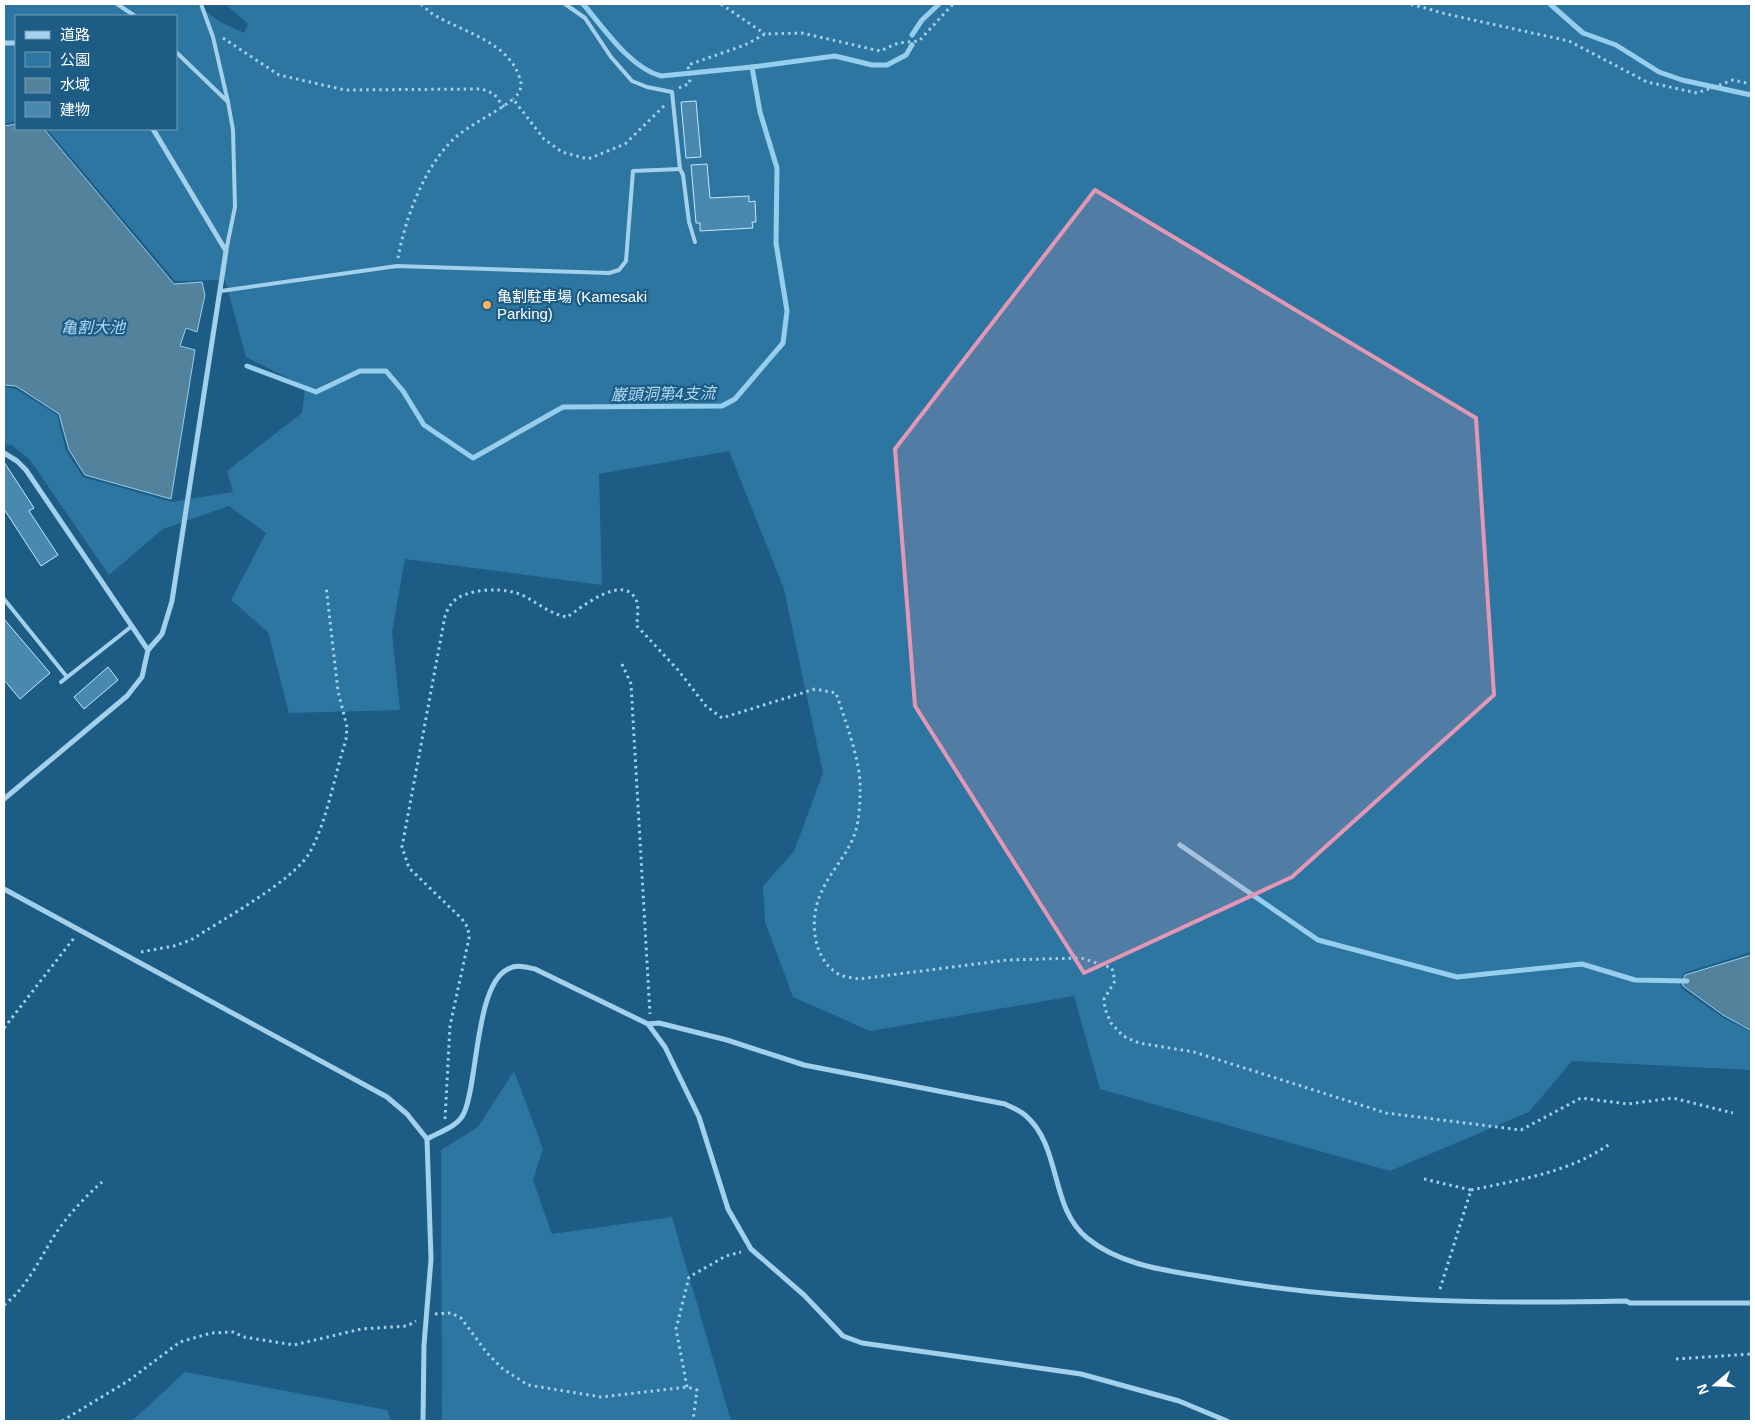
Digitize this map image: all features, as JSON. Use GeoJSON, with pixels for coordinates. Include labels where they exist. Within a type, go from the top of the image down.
{"type":"FeatureCollection","features":[{"type":"Feature","properties":{"kind":"street"},"geometry":{"type":"LineString","coordinates":[[4,799],[128,696],[142,677],[148,650],[162,634],[172,601],[226,251],[154,130]]}},
{"type":"Feature","properties":{"kind":"street"},"geometry":{"type":"LineString","coordinates":[[4,453],[17,461],[26,470],[148,650]]}},
{"type":"Feature","properties":{"kind":"street"},"geometry":{"type":"LineString","coordinates":[[4,889],[387,1097],[407,1114],[427,1139],[431,1259],[423,1421]]}},
{"type":"Feature","properties":{"kind":"street"},"geometry":{"type":"LineString","coordinates":[[427,1139],[456,1124],[464,1113],[478,1036],[495,980],[507,969],[518,966],[534,969],[648,1024],[665,1047],[699,1117],[728,1209],[751,1249],[804,1295],[843,1336],[862,1343],[1081,1374],[1179,1401],[1227,1421]]}},
{"type":"Feature","properties":{"kind":"street"},"geometry":{"type":"LineString","coordinates":[[648,1024],[659,1023],[727,1040],[804,1064],[1005,1104],[1024,1115],[1040,1133],[1066,1210],[1085,1237],[1108,1253],[1159,1269],[1261,1287],[1356,1298],[1551,1303],[1626,1301],[1630,1303],[1751,1303]]}},
{"type":"Feature","properties":{"kind":"lane"},"geometry":{"type":"LineString","coordinates":[[117,4],[134,15]]}},
{"type":"Feature","properties":{"kind":"lane"},"geometry":{"type":"LineString","coordinates":[[201,4],[213,36],[233,130],[235,207],[226,251]]}},
{"type":"Feature","properties":{"kind":"lane"},"geometry":{"type":"LineString","coordinates":[[565,4],[585,18],[610,57],[632,80],[646,87],[673,95],[680,169],[683,175],[689,222],[695,242]]}},
{"type":"Feature","properties":{"kind":"lane"},"geometry":{"type":"LineString","coordinates":[[178,54],[228,102]]}},
{"type":"Feature","properties":{"kind":"lane"},"geometry":{"type":"LineString","coordinates":[[221,291],[397,266],[589,274],[609,273],[619,270],[626,261],[633,171],[680,169]]}},
{"type":"Feature","properties":{"kind":"lane"},"geometry":{"type":"LineString","coordinates":[[4,599],[67,677]]}},
{"type":"Feature","properties":{"kind":"lane"},"geometry":{"type":"LineString","coordinates":[[61,682],[132,626]]}},
{"type":"Feature","properties":{"kind":"path"},"geometry":{"type":"LineString","coordinates":[[397,266],[404,232],[427,173],[439,153],[461,133],[504,107],[519,94],[522,84],[515,65],[492,44],[433,15],[421,4]]}},
{"type":"Feature","properties":{"kind":"path"},"geometry":{"type":"LineString","coordinates":[[721,4],[765,34]]}},
{"type":"Feature","properties":{"kind":"path"},"geometry":{"type":"LineString","coordinates":[[513,99],[544,139],[562,152],[588,159],[625,144],[673,95],[690,84],[688,65],[744,45],[765,34],[802,33],[880,51],[898,42],[919,41],[954,4]]}},
{"type":"Feature","properties":{"kind":"path"},"geometry":{"type":"LineString","coordinates":[[1411,4],[1446,14],[1569,41],[1647,82],[1697,93],[1733,80],[1751,84]]}},
{"type":"Feature","properties":{"kind":"path"},"geometry":{"type":"LineString","coordinates":[[213,36],[226,38],[279,75],[345,90],[482,89],[494,94],[504,107]]}},
{"type":"Feature","properties":{"kind":"path"},"geometry":{"type":"LineString","coordinates":[[129,956],[174,946],[191,940],[285,878],[303,863],[310,853],[319,832],[346,733],[338,691],[326,586]]}},
{"type":"Feature","properties":{"kind":"path"},"geometry":{"type":"LineString","coordinates":[[444,1130],[450,1026],[469,938],[468,928],[462,919],[408,868],[402,847],[445,616],[452,603],[459,597],[472,593],[514,592],[553,614],[567,616],[602,593],[624,591],[634,596],[638,604],[637,626],[678,670],[706,706],[722,718],[815,689],[836,693],[851,735],[861,791],[856,831],[840,865],[821,893],[813,926],[821,955],[828,966],[841,976],[859,979],[1007,960],[1081,958],[1112,968],[1115,981],[1104,999],[1104,1010],[1111,1023],[1123,1036],[1139,1042],[1194,1052],[1386,1113],[1522,1130],[1580,1098],[1628,1104],[1673,1098],[1733,1113]]}},
{"type":"Feature","properties":{"kind":"path"},"geometry":{"type":"LineString","coordinates":[[622,664],[631,684],[650,1012],[648,1024]]}},
{"type":"Feature","properties":{"kind":"path"},"geometry":{"type":"LineString","coordinates":[[4,1028],[80,930]]}},
{"type":"Feature","properties":{"kind":"path"},"geometry":{"type":"LineString","coordinates":[[1424,1179],[1471,1190],[1545,1174],[1598,1152],[1611,1143]]}},
{"type":"Feature","properties":{"kind":"path"},"geometry":{"type":"LineString","coordinates":[[4,1305],[19,1289],[59,1229],[78,1205],[102,1182]]}},
{"type":"Feature","properties":{"kind":"path"},"geometry":{"type":"LineString","coordinates":[[1436,1300],[1471,1190]]}},
{"type":"Feature","properties":{"kind":"path"},"geometry":{"type":"LineString","coordinates":[[687,1387],[676,1329],[689,1277],[726,1256],[751,1249]]}},
{"type":"Feature","properties":{"kind":"path"},"geometry":{"type":"LineString","coordinates":[[62,1421],[128,1381],[180,1342],[211,1334],[233,1332],[244,1337],[294,1345],[361,1328],[407,1326],[427,1315],[450,1313],[461,1318],[487,1354],[503,1369],[528,1385],[601,1397],[687,1387],[698,1390],[693,1421]]}},
{"type":"Feature","properties":{"kind":"path"},"geometry":{"type":"LineString","coordinates":[[1676,1358],[1751,1354]]}},
{"type":"Feature","properties":{"kind":"highlighted area"},"geometry":{"type":"Polygon","coordinates":[[[1095,190],[1476,418],[1494,695],[1292,877],[1084,973],[915,706],[895,449],[1095,190]]]}},
{"type":"Feature","properties":{"kind":"green space"},"geometry":{"type":"Polygon","coordinates":[[[4,4],[196,4],[220,22],[244,33],[248,24],[225,4],[1751,4],[1751,952],[1684,973],[1680,981],[1681,988],[1722,1017],[1751,1032],[1751,1070],[1572,1061],[1529,1112],[1390,1171],[1100,1089],[1074,996],[870,1031],[793,997],[765,922],[763,886],[794,851],[823,773],[784,589],[729,451],[599,474],[602,585],[405,559],[392,632],[400,710],[289,713],[268,632],[231,600],[266,533],[229,506],[163,529],[109,575],[30,460],[13,446],[4,444],[4,387],[16,389],[57,415],[66,451],[83,477],[172,502],[233,492],[227,471],[302,413],[305,387],[246,357],[225,280],[175,281],[48,130],[178,130],[178,15],[15,15],[15,121],[4,124],[4,4]]]}},
{"type":"Feature","properties":{"kind":"green space"},"geometry":{"type":"Polygon","coordinates":[[[514,1071],[543,1149],[533,1180],[552,1234],[672,1217],[731,1421],[442,1421],[441,1150],[478,1127],[514,1071]]]}},
{"type":"Feature","properties":{"kind":"green space"},"geometry":{"type":"Polygon","coordinates":[[[185,1372],[387,1410],[391,1421],[132,1421],[185,1372]]]}},
{"type":"Feature","properties":{"kind":"water","name":"亀割大池"},"geometry":{"type":"Polygon","coordinates":[[[15,124],[15,130],[45,130],[174,284],[202,282],[205,295],[197,332],[186,328],[180,346],[195,350],[171,499],[85,475],[69,450],[59,414],[16,386],[4,385],[4,126],[15,124]]]}},
{"type":"Feature","properties":{"kind":"water"},"geometry":{"type":"Polygon","coordinates":[[[1751,955],[1750,1030],[1723,1015],[1683,986],[1682,982],[1685,975],[1751,955]]]}},
{"type":"Feature","properties":{"kind":"building"},"geometry":{"type":"Polygon","coordinates":[[[696,101],[701,157],[686,158],[681,102],[696,101]]]}},
{"type":"Feature","properties":{"kind":"building"},"geometry":{"type":"Polygon","coordinates":[[[707,164],[710,198],[749,196],[749,202],[755,201],[756,222],[752,222],[753,228],[700,231],[700,223],[696,223],[691,165],[707,164]]]}},
{"type":"Feature","properties":{"kind":"building"},"geometry":{"type":"Polygon","coordinates":[[[4,462],[34,508],[29,511],[58,555],[41,566],[4,509],[4,462]]]}},
{"type":"Feature","properties":{"kind":"building"},"geometry":{"type":"Polygon","coordinates":[[[4,619],[50,673],[20,699],[4,680],[4,619]]]}},
{"type":"Feature","properties":{"kind":"building"},"geometry":{"type":"Polygon","coordinates":[[[108,667],[118,680],[84,709],[74,697],[108,667]]]}},
{"type":"Feature","properties":{"kind":"waterway"},"geometry":{"type":"LineString","coordinates":[[583,4],[618,46],[639,65],[650,72],[661,76],[752,67]]}},
{"type":"Feature","properties":{"kind":"waterway","name":"巌頭洞第4支流"},"geometry":{"type":"LineString","coordinates":[[912,35],[922,20],[939,4]]}},
{"type":"Feature","properties":{"kind":"waterway"},"geometry":{"type":"LineString","coordinates":[[1550,4],[1583,33],[1616,45],[1659,72],[1682,80],[1751,95]]}},
{"type":"Feature","properties":{"kind":"waterway","name":"巌頭洞第4支流"},"geometry":{"type":"LineString","coordinates":[[247,366],[316,392],[360,371],[386,371],[403,391],[424,425],[473,458],[563,407],[722,406],[735,399],[783,343],[787,311],[776,243],[777,168],[760,112],[752,67],[835,56],[872,65],[887,65],[906,55],[912,45]]}},
{"type":"Feature","properties":{"kind":"waterway"},"geometry":{"type":"LineString","coordinates":[[1180,845],[1318,940],[1457,977],[1582,964],[1635,980],[1687,981]]}},
{"type":"Feature","properties":{"kind":"place","name":"亀割駐車場 (Kamesaki Parking)"},"geometry":{"type":"Point","coordinates":[487,305]}}]}
